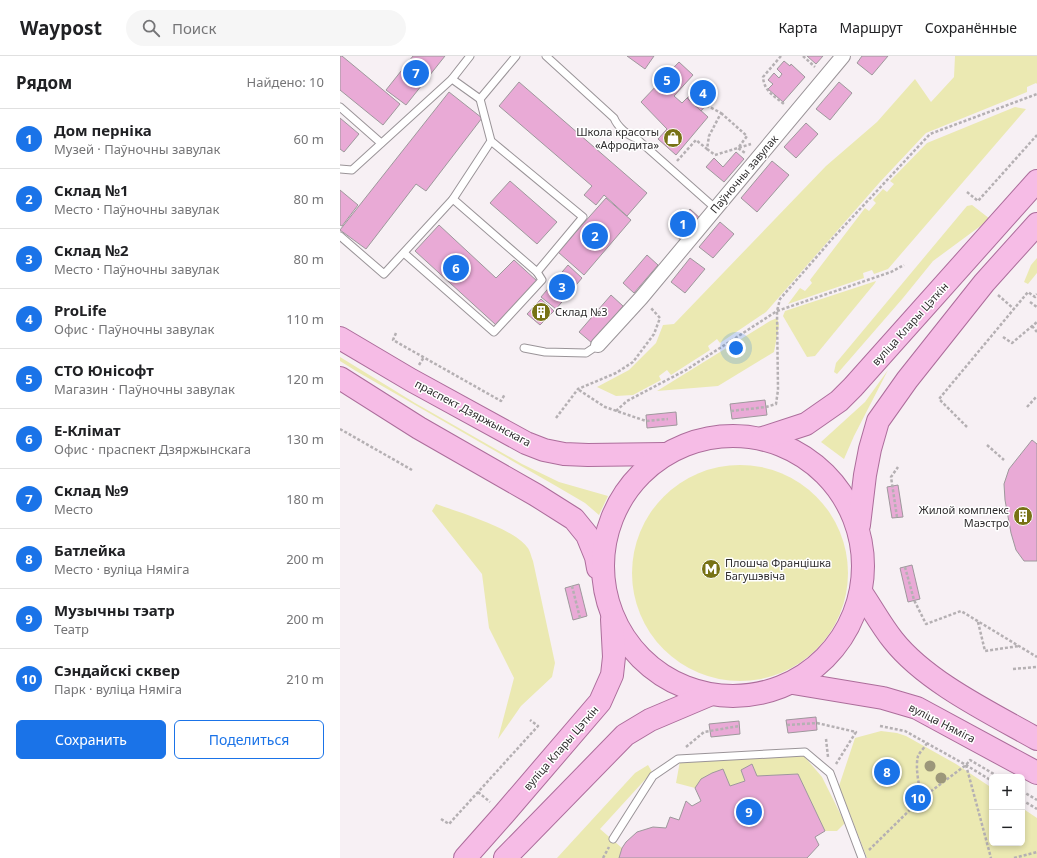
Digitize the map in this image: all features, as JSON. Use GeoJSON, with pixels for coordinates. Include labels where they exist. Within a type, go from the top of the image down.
{"type":"FeatureCollection","features":[{"type":"Feature","properties":{"kind":"main road","name":"вуліца Клары Цэткін"},"geometry":{"type":"LineString","coordinates":[[763,438],[806,424],[839,401],[1037,181]]}},
{"type":"Feature","properties":{"kind":"main road"},"geometry":{"type":"LineString","coordinates":[[340,378],[419,428],[536,495],[574,519],[588,535],[596,557],[612,618],[635,654],[669,681],[709,695],[738,697],[766,693],[793,683],[824,660],[848,628],[861,592],[864,563],[858,526],[870,448],[878,422],[907,380],[984,284],[1037,224]]}},
{"type":"Feature","properties":{"kind":"main road","name":"праспект Дзяржынскага"},"geometry":{"type":"LineString","coordinates":[[340,338],[411,380],[512,436],[544,450],[564,454],[588,455],[665,454]]}},
{"type":"Feature","properties":{"kind":"main road"},"geometry":{"type":"LineString","coordinates":[[604,592],[602,547],[615,512],[626,492],[639,477],[665,454],[680,446],[721,435],[763,438],[799,453],[829,477],[858,526]]}},
{"type":"Feature","properties":{"kind":"main road"},"geometry":{"type":"LineString","coordinates":[[861,592],[894,641],[916,663],[942,683],[1037,739]]}},
{"type":"Feature","properties":{"kind":"main road","name":"вуліца Клары Цэткін"},"geometry":{"type":"LineString","coordinates":[[465,858],[600,702],[612,675],[614,658],[612,618]]}},
{"type":"Feature","properties":{"kind":"main road","name":"вуліца Няміга"},"geometry":{"type":"LineString","coordinates":[[793,683],[883,698],[917,708],[1037,773]]}},
{"type":"Feature","properties":{"kind":"main road"},"geometry":{"type":"LineString","coordinates":[[505,858],[625,735],[650,720],[709,695]]}},
{"type":"Feature","properties":{"kind":"street","name":"Паўночны завулак"},"geometry":{"type":"LineString","coordinates":[[598,346],[641,298],[843,56]]}},
{"type":"Feature","properties":{"kind":"lane"},"geometry":{"type":"LineString","coordinates":[[340,169],[352,170],[452,79],[470,56]]}},
{"type":"Feature","properties":{"kind":"lane"},"geometry":{"type":"LineString","coordinates":[[480,99],[516,56]]}},
{"type":"Feature","properties":{"kind":"lane"},"geometry":{"type":"LineString","coordinates":[[546,56],[614,118],[632,137],[636,138],[715,208]]}},
{"type":"Feature","properties":{"kind":"lane"},"geometry":{"type":"LineString","coordinates":[[452,79],[480,99],[491,141],[583,217],[537,272]]}},
{"type":"Feature","properties":{"kind":"lane"},"geometry":{"type":"LineString","coordinates":[[340,107],[381,143]]}},
{"type":"Feature","properties":{"kind":"lane"},"geometry":{"type":"LineString","coordinates":[[340,236],[384,274],[453,199],[491,141]]}},
{"type":"Feature","properties":{"kind":"lane"},"geometry":{"type":"LineString","coordinates":[[404,253],[494,332],[542,280],[537,272],[453,199]]}},
{"type":"Feature","properties":{"kind":"lane"},"geometry":{"type":"LineString","coordinates":[[524,348],[545,352],[586,353],[598,346]]}},
{"type":"Feature","properties":{"kind":"lane"},"geometry":{"type":"LineString","coordinates":[[613,839],[653,776],[678,759],[805,752],[830,773],[861,858]]}},
{"type":"Feature","properties":{"kind":"path"},"geometry":{"type":"LineString","coordinates":[[781,56],[763,77],[764,85],[768,91],[784,105]]}},
{"type":"Feature","properties":{"kind":"path"},"geometry":{"type":"LineString","coordinates":[[803,56],[816,68]]}},
{"type":"Feature","properties":{"kind":"path"},"geometry":{"type":"LineString","coordinates":[[731,411],[766,407],[776,404],[778,390],[777,311],[780,299],[832,238],[930,134],[1037,94]]}},
{"type":"Feature","properties":{"kind":"path"},"geometry":{"type":"LineString","coordinates":[[706,105],[721,113],[747,136],[738,148]]}},
{"type":"Feature","properties":{"kind":"path"},"geometry":{"type":"LineString","coordinates":[[707,149],[709,136],[721,113]]}},
{"type":"Feature","properties":{"kind":"path"},"geometry":{"type":"LineString","coordinates":[[967,192],[978,201],[1037,135]]}},
{"type":"Feature","properties":{"kind":"path"},"geometry":{"type":"LineString","coordinates":[[670,169],[696,140],[715,155],[755,142]]}},
{"type":"Feature","properties":{"kind":"path"},"geometry":{"type":"LineString","coordinates":[[616,411],[627,401],[686,370],[777,311],[890,272],[904,265]]}},
{"type":"Feature","properties":{"kind":"path"},"geometry":{"type":"LineString","coordinates":[[984,284],[1014,309]]}},
{"type":"Feature","properties":{"kind":"path"},"geometry":{"type":"LineString","coordinates":[[967,427],[939,399],[1028,292],[1034,297],[1037,294]]}},
{"type":"Feature","properties":{"kind":"path"},"geometry":{"type":"LineString","coordinates":[[1030,302],[1037,307]]}},
{"type":"Feature","properties":{"kind":"path"},"geometry":{"type":"LineString","coordinates":[[556,418],[578,389],[616,373],[633,362],[654,334],[660,318]]}},
{"type":"Feature","properties":{"kind":"path"},"geometry":{"type":"LineString","coordinates":[[1003,337],[1012,344],[1037,322]]}},
{"type":"Feature","properties":{"kind":"path"},"geometry":{"type":"LineString","coordinates":[[1032,326],[1037,332]]}},
{"type":"Feature","properties":{"kind":"path"},"geometry":{"type":"LineString","coordinates":[[396,333],[393,340],[501,401],[505,394]]}},
{"type":"Feature","properties":{"kind":"path"},"geometry":{"type":"LineString","coordinates":[[578,389],[616,411],[646,421],[668,419]]}},
{"type":"Feature","properties":{"kind":"path"},"geometry":{"type":"LineString","coordinates":[[1027,407],[1037,396]]}},
{"type":"Feature","properties":{"kind":"path"},"geometry":{"type":"LineString","coordinates":[[340,429],[412,470]]}},
{"type":"Feature","properties":{"kind":"path"},"geometry":{"type":"LineString","coordinates":[[987,445],[1004,460]]}},
{"type":"Feature","properties":{"kind":"path"},"geometry":{"type":"LineString","coordinates":[[897,518],[891,477],[898,467]]}},
{"type":"Feature","properties":{"kind":"path"},"geometry":{"type":"LineString","coordinates":[[905,567],[914,600],[926,624],[961,611],[1037,657]]}},
{"type":"Feature","properties":{"kind":"path"},"geometry":{"type":"LineString","coordinates":[[572,586],[580,618]]}},
{"type":"Feature","properties":{"kind":"path"},"geometry":{"type":"LineString","coordinates":[[978,621],[985,652],[1020,646]]}},
{"type":"Feature","properties":{"kind":"path"},"geometry":{"type":"LineString","coordinates":[[1013,669],[1037,667]]}},
{"type":"Feature","properties":{"kind":"path"},"geometry":{"type":"LineString","coordinates":[[441,819],[449,824],[513,754],[538,726],[530,720]]}},
{"type":"Feature","properties":{"kind":"path"},"geometry":{"type":"LineString","coordinates":[[787,725],[817,723],[856,732],[830,773]]}},
{"type":"Feature","properties":{"kind":"path"},"geometry":{"type":"LineString","coordinates":[[685,748],[704,732],[739,726]]}},
{"type":"Feature","properties":{"kind":"path"},"geometry":{"type":"LineString","coordinates":[[880,726],[906,731],[989,779]]}},
{"type":"Feature","properties":{"kind":"path"},"geometry":{"type":"LineString","coordinates":[[826,739],[830,773]]}},
{"type":"Feature","properties":{"kind":"path"},"geometry":{"type":"LineString","coordinates":[[922,798],[919,786],[918,756],[927,743]]}},
{"type":"Feature","properties":{"kind":"path"},"geometry":{"type":"LineString","coordinates":[[861,858],[922,798],[966,765],[970,760],[994,774]]}},
{"type":"Feature","properties":{"kind":"path"},"geometry":{"type":"LineString","coordinates":[[966,765],[991,858]]}},
{"type":"Feature","properties":{"kind":"path"},"geometry":{"type":"LineString","coordinates":[[1025,793],[1037,800]]}},
{"type":"Feature","properties":{"kind":"path"},"geometry":{"type":"LineString","coordinates":[[1025,802],[1037,810]]}},
{"type":"Feature","properties":{"kind":"path"},"geometry":{"type":"LineString","coordinates":[[1014,858],[1037,852]]}},
{"type":"Feature","properties":{"kind":"shaded area"},"geometry":{"type":"Polygon","coordinates":[[[955,56],[1037,56],[1037,84],[1036,83],[1027,87],[1027,92],[926,133],[880,182],[766,312],[720,343],[717,339],[708,346],[710,350],[671,375],[667,370],[659,376],[661,380],[633,395],[616,396],[597,387],[629,370],[656,343],[663,325],[674,324],[826,166],[877,122],[915,79],[931,102],[954,77],[955,56]]]}},
{"type":"Feature","properties":{"kind":"shaded area"},"geometry":{"type":"Polygon","coordinates":[[[1015,107],[1026,109],[888,269],[874,274],[872,270],[863,273],[864,278],[788,304],[800,288],[805,291],[812,283],[810,280],[865,208],[869,211],[876,203],[873,200],[883,189],[887,192],[894,184],[890,181],[927,143],[1015,107]]]}},
{"type":"Feature","properties":{"kind":"shaded area"},"geometry":{"type":"Polygon","coordinates":[[[972,205],[990,219],[933,261],[837,374],[834,372],[836,363],[967,206],[972,205]]]}},
{"type":"Feature","properties":{"kind":"shaded area"},"geometry":{"type":"Polygon","coordinates":[[[1037,258],[1037,273],[1028,284],[1024,282],[1031,265],[1037,258]]]}},
{"type":"Feature","properties":{"kind":"shaded area"},"geometry":{"type":"Polygon","coordinates":[[[876,281],[815,356],[807,357],[783,316],[785,311],[876,281]]]}},
{"type":"Feature","properties":{"kind":"shaded area"},"geometry":{"type":"Polygon","coordinates":[[[777,318],[779,325],[774,352],[718,386],[657,391],[770,321],[777,318]]]}},
{"type":"Feature","properties":{"kind":"shaded area"},"geometry":{"type":"Polygon","coordinates":[[[340,357],[415,403],[522,464],[559,482],[608,496],[599,515],[585,503],[356,371],[340,361],[340,357]]]}},
{"type":"Feature","properties":{"kind":"shaded area"},"geometry":{"type":"Polygon","coordinates":[[[888,370],[854,436],[844,459],[821,442],[865,402],[888,370]]]}},
{"type":"Feature","properties":{"kind":"shaded area"},"geometry":{"type":"Polygon","coordinates":[[[729,465],[751,465],[781,473],[791,478],[809,489],[824,504],[840,532],[848,562],[848,584],[840,614],[824,642],[809,657],[781,673],[761,679],[751,681],[729,681],[699,673],[689,668],[671,657],[656,642],[640,614],[634,594],[632,584],[632,562],[640,532],[645,522],[656,504],[671,489],[699,473],[719,467],[729,465]]]}},
{"type":"Feature","properties":{"kind":"shaded area"},"geometry":{"type":"Polygon","coordinates":[[[436,504],[484,521],[510,533],[527,547],[533,561],[555,663],[552,677],[521,706],[498,739],[514,678],[489,628],[482,574],[432,511],[436,504]]]}},
{"type":"Feature","properties":{"kind":"shaded area"},"geometry":{"type":"Polygon","coordinates":[[[881,731],[897,733],[906,736],[956,764],[989,786],[989,846],[1025,846],[1025,810],[1037,818],[1037,858],[867,858],[839,786],[855,738],[881,731]]]}},
{"type":"Feature","properties":{"kind":"shaded area"},"geometry":{"type":"Polygon","coordinates":[[[804,756],[822,777],[845,823],[837,831],[825,831],[798,774],[757,776],[752,764],[741,770],[745,781],[730,786],[723,769],[707,776],[695,788],[676,783],[680,761],[804,756]]]}},
{"type":"Feature","properties":{"kind":"shaded area"},"geometry":{"type":"Polygon","coordinates":[[[648,765],[652,772],[600,829],[622,848],[619,858],[557,858],[635,773],[648,765]]]}},
{"type":"Feature","properties":{"kind":"building"},"geometry":{"type":"Polygon","coordinates":[[[340,56],[342,56],[400,104],[383,125],[340,90],[340,56]]]}},
{"type":"Feature","properties":{"kind":"building"},"geometry":{"type":"Polygon","coordinates":[[[413,56],[445,56],[406,105],[386,90],[413,56]]]}},
{"type":"Feature","properties":{"kind":"building"},"geometry":{"type":"Polygon","coordinates":[[[627,56],[654,56],[645,69],[627,56]]]}},
{"type":"Feature","properties":{"kind":"building"},"geometry":{"type":"Polygon","coordinates":[[[807,56],[823,56],[816,64],[807,56]]]}},
{"type":"Feature","properties":{"kind":"building"},"geometry":{"type":"Polygon","coordinates":[[[862,56],[888,56],[872,75],[857,63],[862,56]]]}},
{"type":"Feature","properties":{"kind":"building"},"geometry":{"type":"Polygon","coordinates":[[[784,61],[790,66],[791,64],[805,77],[783,102],[768,89],[773,84],[768,80],[774,73],[779,78],[782,74],[777,69],[784,61]]]}},
{"type":"Feature","properties":{"kind":"building"},"geometry":{"type":"Polygon","coordinates":[[[679,62],[693,75],[674,96],[682,103],[687,98],[708,117],[676,155],[658,139],[667,129],[641,102],[679,62]]]}},
{"type":"Feature","properties":{"kind":"building"},"geometry":{"type":"Polygon","coordinates":[[[519,82],[647,193],[627,216],[604,195],[596,205],[584,195],[592,186],[499,106],[519,82]]]}},
{"type":"Feature","properties":{"kind":"building"},"geometry":{"type":"Polygon","coordinates":[[[839,82],[852,93],[830,120],[816,109],[839,82]]]}},
{"type":"Feature","properties":{"kind":"building"},"geometry":{"type":"Polygon","coordinates":[[[699,86],[712,98],[701,111],[687,98],[699,86]]]}},
{"type":"Feature","properties":{"kind":"building"},"geometry":{"type":"Polygon","coordinates":[[[449,92],[482,118],[426,191],[416,184],[366,249],[340,230],[449,92]]]}},
{"type":"Feature","properties":{"kind":"building"},"geometry":{"type":"Polygon","coordinates":[[[340,118],[359,134],[344,152],[340,149],[340,118]]]}},
{"type":"Feature","properties":{"kind":"building"},"geometry":{"type":"Polygon","coordinates":[[[806,123],[818,134],[796,158],[784,147],[806,123]]]}},
{"type":"Feature","properties":{"kind":"building"},"geometry":{"type":"Polygon","coordinates":[[[736,152],[744,159],[724,182],[706,167],[714,158],[723,167],[736,152]]]}},
{"type":"Feature","properties":{"kind":"building"},"geometry":{"type":"Polygon","coordinates":[[[772,161],[789,175],[757,212],[741,198],[772,161]]]}},
{"type":"Feature","properties":{"kind":"building"},"geometry":{"type":"Polygon","coordinates":[[[510,181],[557,222],[537,244],[490,203],[510,181]]]}},
{"type":"Feature","properties":{"kind":"building"},"geometry":{"type":"Polygon","coordinates":[[[340,190],[358,205],[342,226],[340,225],[340,190]]]}},
{"type":"Feature","properties":{"kind":"building"},"geometry":{"type":"Polygon","coordinates":[[[606,198],[631,220],[584,275],[558,252],[606,198]]]}},
{"type":"Feature","properties":{"kind":"building"},"geometry":{"type":"Polygon","coordinates":[[[681,209],[686,214],[690,209],[701,219],[681,240],[670,230],[674,226],[669,221],[681,209]]]}},
{"type":"Feature","properties":{"kind":"building"},"geometry":{"type":"Polygon","coordinates":[[[720,222],[734,234],[713,258],[699,247],[720,222]]]}},
{"type":"Feature","properties":{"kind":"building"},"geometry":{"type":"Polygon","coordinates":[[[439,225],[496,278],[514,260],[537,281],[496,325],[415,251],[439,225]]]}},
{"type":"Feature","properties":{"kind":"building"},"geometry":{"type":"Polygon","coordinates":[[[647,255],[658,265],[634,293],[623,283],[647,255]]]}},
{"type":"Feature","properties":{"kind":"building"},"geometry":{"type":"Polygon","coordinates":[[[690,258],[705,269],[685,293],[671,282],[690,258]]]}},
{"type":"Feature","properties":{"kind":"building"},"geometry":{"type":"Polygon","coordinates":[[[568,265],[582,278],[556,309],[541,297],[568,265]]]}},
{"type":"Feature","properties":{"kind":"building"},"geometry":{"type":"Polygon","coordinates":[[[611,295],[623,306],[592,343],[579,332],[611,295]]]}},
{"type":"Feature","properties":{"kind":"building","name":"Склад №3"},"geometry":{"type":"Polygon","coordinates":[[[541,299],[554,311],[540,325],[527,314],[541,299]]]}},
{"type":"Feature","properties":{"kind":"building"},"geometry":{"type":"Polygon","coordinates":[[[765,400],[767,415],[732,419],[730,404],[765,400]]]}},
{"type":"Feature","properties":{"kind":"building"},"geometry":{"type":"Polygon","coordinates":[[[676,412],[677,425],[647,428],[646,415],[676,412]]]}},
{"type":"Feature","properties":{"kind":"building","name":"Жилой комплекс Маэстро"},"geometry":{"type":"Polygon","coordinates":[[[1032,440],[1037,444],[1037,561],[1024,561],[1016,550],[1011,533],[1005,500],[1004,484],[1009,469],[1032,440]]]}},
{"type":"Feature","properties":{"kind":"building"},"geometry":{"type":"Polygon","coordinates":[[[898,485],[903,517],[892,518],[887,487],[898,485]]]}},
{"type":"Feature","properties":{"kind":"building"},"geometry":{"type":"Polygon","coordinates":[[[912,565],[920,599],[908,602],[900,568],[912,565]]]}},
{"type":"Feature","properties":{"kind":"building"},"geometry":{"type":"Polygon","coordinates":[[[579,584],[587,616],[573,620],[565,588],[579,584]]]}},
{"type":"Feature","properties":{"kind":"building"},"geometry":{"type":"Polygon","coordinates":[[[816,717],[817,730],[788,733],[786,720],[816,717]]]}},
{"type":"Feature","properties":{"kind":"building"},"geometry":{"type":"Polygon","coordinates":[[[739,721],[740,734],[711,737],[709,724],[739,721]]]}},
{"type":"Feature","properties":{"kind":"building"},"geometry":{"type":"Polygon","coordinates":[[[752,764],[757,776],[798,774],[825,831],[815,837],[819,845],[807,858],[619,858],[622,848],[626,842],[637,832],[653,827],[666,828],[670,817],[679,820],[686,801],[692,806],[701,801],[695,788],[701,779],[723,769],[730,786],[745,781],[741,770],[752,764]]]}},
{"type":"Feature","properties":{"kind":"place","name":"Склад №9"},"geometry":{"type":"Point","coordinates":[416,73]}},
{"type":"Feature","properties":{"kind":"place","name":"СТО Юнісофт"},"geometry":{"type":"Point","coordinates":[667,80]}},
{"type":"Feature","properties":{"kind":"place","name":"ProLife"},"geometry":{"type":"Point","coordinates":[703,93]}},
{"type":"Feature","properties":{"kind":"place","name":"Школа красоты «Афродита»"},"geometry":{"type":"Point","coordinates":[673,138]}},
{"type":"Feature","properties":{"kind":"place","name":"Дом перніка"},"geometry":{"type":"Point","coordinates":[683,224]}},
{"type":"Feature","properties":{"kind":"place","name":"Склад №1"},"geometry":{"type":"Point","coordinates":[595,236]}},
{"type":"Feature","properties":{"kind":"place","name":"Е-Клімат"},"geometry":{"type":"Point","coordinates":[456,268]}},
{"type":"Feature","properties":{"kind":"place","name":"Склад №2"},"geometry":{"type":"Point","coordinates":[562,287]}},
{"type":"Feature","properties":{"kind":"place","name":"Склад №3"},"geometry":{"type":"Point","coordinates":[541,312]}},
{"type":"Feature","properties":{"kind":"place","name":"Жилой комплекс Маэстро"},"geometry":{"type":"Point","coordinates":[1023,516]}},
{"type":"Feature","properties":{"kind":"place","name":"Плошча Францішка Багушэвіча"},"geometry":{"type":"Point","coordinates":[711,569]}},
{"type":"Feature","properties":{"kind":"place","name":"Батлейка"},"geometry":{"type":"Point","coordinates":[887,772]}},
{"type":"Feature","properties":{"kind":"place","name":"Сэндайскі сквер"},"geometry":{"type":"Point","coordinates":[918,798]}},
{"type":"Feature","properties":{"kind":"place","name":"Музычны тэатр"},"geometry":{"type":"Point","coordinates":[749,812]}}]}
